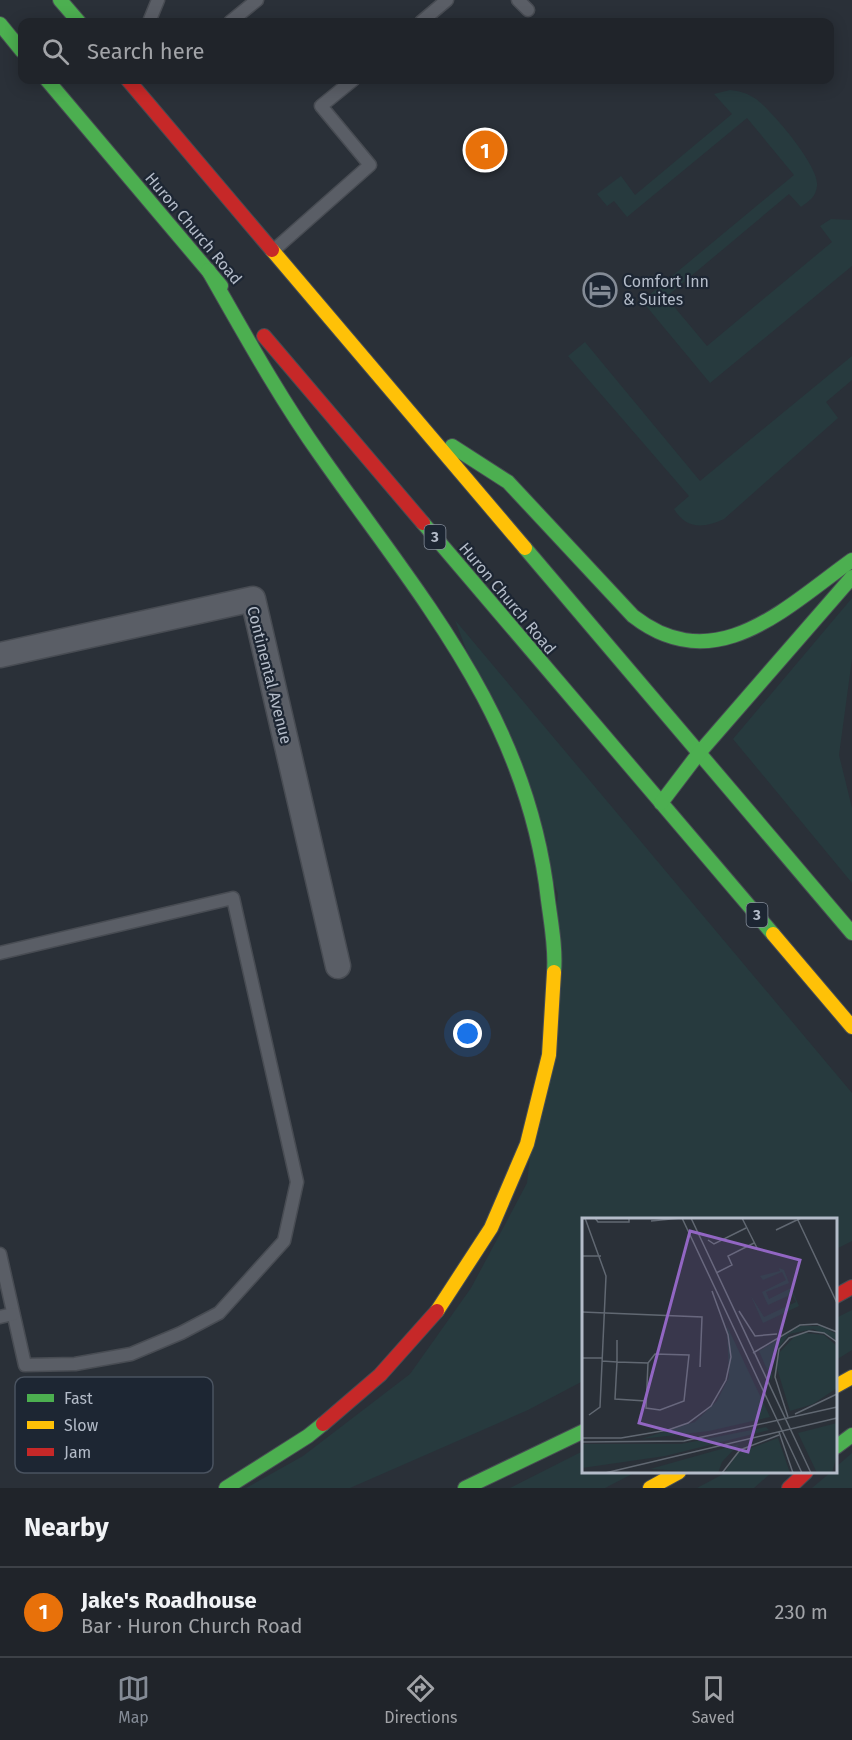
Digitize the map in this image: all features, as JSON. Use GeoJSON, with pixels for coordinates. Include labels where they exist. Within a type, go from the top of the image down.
{"type":"FeatureCollection","features":[{"type":"Feature","properties":{"kind":"highway"},"geometry":{"type":"LineString","coordinates":[[60,0],[76,18]]}},
{"type":"Feature","properties":{"kind":"highway"},"geometry":{"type":"LineString","coordinates":[[0,24],[18,46]]}},
{"type":"Feature","properties":{"kind":"highway","name":"Huron Church Road"},"geometry":{"type":"LineString","coordinates":[[50,84],[852,1027]]}},
{"type":"Feature","properties":{"kind":"highway"},"geometry":{"type":"LineString","coordinates":[[131,84],[852,933]]}},
{"type":"Feature","properties":{"kind":"highway"},"geometry":{"type":"LineString","coordinates":[[208,270],[293,417],[437,620],[476,680],[501,728],[522,781],[538,832],[553,922],[555,965],[554,1012],[548,1064],[537,1119],[520,1168],[493,1226],[466,1273],[404,1352],[358,1397],[310,1435],[226,1488]]}},
{"type":"Feature","properties":{"kind":"highway"},"geometry":{"type":"LineString","coordinates":[[421,426],[508,482],[633,616],[651,630],[676,639],[718,641],[753,629],[852,560]]}},
{"type":"Feature","properties":{"kind":"highway"},"geometry":{"type":"LineString","coordinates":[[661,803],[699,753],[852,577]]}},
{"type":"Feature","properties":{"kind":"highway"},"geometry":{"type":"LineString","coordinates":[[837,1295],[852,1287]]}},
{"type":"Feature","properties":{"kind":"highway"},"geometry":{"type":"LineString","coordinates":[[837,1385],[852,1377]]}},
{"type":"Feature","properties":{"kind":"highway"},"geometry":{"type":"LineString","coordinates":[[465,1488],[582,1432]]}},
{"type":"Feature","properties":{"kind":"highway"},"geometry":{"type":"LineString","coordinates":[[837,1446],[852,1435]]}},
{"type":"Feature","properties":{"kind":"highway"},"geometry":{"type":"LineString","coordinates":[[650,1488],[678,1473]]}},
{"type":"Feature","properties":{"kind":"highway"},"geometry":{"type":"LineString","coordinates":[[789,1488],[805,1473]]}},
{"type":"Feature","properties":{"kind":"street","name":"Continental Avenue"},"geometry":{"type":"LineString","coordinates":[[0,655],[253,599],[338,966]]}},
{"type":"Feature","properties":{"kind":"lane"},"geometry":{"type":"LineString","coordinates":[[151,18],[158,0]]}},
{"type":"Feature","properties":{"kind":"lane"},"geometry":{"type":"LineString","coordinates":[[235,18],[257,0]]}},
{"type":"Feature","properties":{"kind":"lane"},"geometry":{"type":"LineString","coordinates":[[425,18],[447,0]]}},
{"type":"Feature","properties":{"kind":"lane"},"geometry":{"type":"LineString","coordinates":[[518,0],[528,10]]}},
{"type":"Feature","properties":{"kind":"lane"},"geometry":{"type":"LineString","coordinates":[[273,251],[370,165],[321,106],[348,84]]}},
{"type":"Feature","properties":{"kind":"lane"},"geometry":{"type":"LineString","coordinates":[[0,953],[233,898],[297,1182],[284,1241],[219,1313],[181,1333],[131,1354],[75,1364],[25,1365],[0,1254]]}},
{"type":"Feature","properties":{"kind":"lane"},"geometry":{"type":"LineString","coordinates":[[0,1317],[13,1314]]}},
{"type":"Feature","properties":{"kind":"green space"},"geometry":{"type":"Polygon","coordinates":[[[730,90],[750,95],[756,99],[783,126],[811,166],[816,177],[816,190],[812,198],[801,207],[789,194],[666,297],[707,346],[832,242],[820,226],[831,219],[852,220],[852,266],[710,383],[642,301],[794,175],[747,118],[627,217],[614,201],[607,206],[597,194],[621,176],[635,195],[732,114],[714,94],[730,90]]]}},
{"type":"Feature","properties":{"kind":"green space"},"geometry":{"type":"Polygon","coordinates":[[[585,342],[700,481],[852,356],[852,380],[826,402],[838,418],[724,519],[710,524],[696,525],[684,521],[674,509],[689,496],[568,356],[585,342]]]}},
{"type":"Feature","properties":{"kind":"green space"},"geometry":{"type":"Polygon","coordinates":[[[852,598],[852,659],[839,755],[852,808],[852,883],[733,739],[852,598]]]}},
{"type":"Feature","properties":{"kind":"green space"},"geometry":{"type":"Polygon","coordinates":[[[455,620],[852,1093],[852,1241],[837,1248],[837,1218],[582,1218],[582,1382],[528,1410],[350,1488],[246,1488],[303,1456],[410,1374],[471,1288],[527,1183],[558,894],[455,620]]]}},
{"type":"Feature","properties":{"kind":"green space"},"geometry":{"type":"Polygon","coordinates":[[[852,1310],[852,1350],[837,1359],[837,1318],[852,1310]]]}},
{"type":"Feature","properties":{"kind":"green space"},"geometry":{"type":"Polygon","coordinates":[[[582,1452],[582,1473],[634,1473],[605,1488],[510,1488],[582,1452]]]}},
{"type":"Feature","properties":{"kind":"green space"},"geometry":{"type":"Polygon","coordinates":[[[852,1453],[852,1488],[812,1488],[830,1473],[837,1473],[837,1466],[852,1453]]]}},
{"type":"Feature","properties":{"kind":"green space"},"geometry":{"type":"Polygon","coordinates":[[[725,1473],[771,1473],[754,1488],[697,1488],[725,1473]]]}},
{"type":"Feature","properties":{"kind":"traffic: fast"},"geometry":{"type":"LineString","coordinates":[[60,0],[76,18]]}},
{"type":"Feature","properties":{"kind":"traffic: fast"},"geometry":{"type":"LineString","coordinates":[[0,24],[18,46]]}},
{"type":"Feature","properties":{"kind":"traffic: fast"},"geometry":{"type":"LineString","coordinates":[[50,84],[221,286]]}},
{"type":"Feature","properties":{"kind":"traffic: fast"},"geometry":{"type":"LineString","coordinates":[[208,270],[291,411],[432,612],[465,664],[494,718],[518,774],[537,835],[552,927],[554,972]]}},
{"type":"Feature","properties":{"kind":"traffic: fast"},"geometry":{"type":"LineString","coordinates":[[452,446],[508,482],[633,616],[663,634],[692,641],[721,639],[748,630],[775,616],[852,560]]}},
{"type":"Feature","properties":{"kind":"traffic: fast"},"geometry":{"type":"LineString","coordinates":[[423,523],[773,934]]}},
{"type":"Feature","properties":{"kind":"traffic: fast"},"geometry":{"type":"LineString","coordinates":[[525,548],[852,933]]}},
{"type":"Feature","properties":{"kind":"traffic: fast"},"geometry":{"type":"LineString","coordinates":[[661,803],[699,753],[852,577]]}},
{"type":"Feature","properties":{"kind":"traffic: fast"},"geometry":{"type":"LineString","coordinates":[[226,1488],[323,1424]]}},
{"type":"Feature","properties":{"kind":"traffic: fast"},"geometry":{"type":"LineString","coordinates":[[465,1488],[582,1432]]}},
{"type":"Feature","properties":{"kind":"traffic: fast"},"geometry":{"type":"LineString","coordinates":[[837,1446],[852,1435]]}},
{"type":"Feature","properties":{"kind":"traffic: slow"},"geometry":{"type":"LineString","coordinates":[[272,250],[525,548]]}},
{"type":"Feature","properties":{"kind":"traffic: slow"},"geometry":{"type":"LineString","coordinates":[[773,934],[852,1027]]}},
{"type":"Feature","properties":{"kind":"traffic: slow"},"geometry":{"type":"LineString","coordinates":[[437,1311],[491,1228],[527,1144],[549,1055],[554,972]]}},
{"type":"Feature","properties":{"kind":"traffic: slow"},"geometry":{"type":"LineString","coordinates":[[837,1385],[852,1377]]}},
{"type":"Feature","properties":{"kind":"traffic: slow"},"geometry":{"type":"LineString","coordinates":[[650,1488],[677,1473]]}},
{"type":"Feature","properties":{"kind":"traffic: jam"},"geometry":{"type":"LineString","coordinates":[[131,84],[272,250]]}},
{"type":"Feature","properties":{"kind":"traffic: jam"},"geometry":{"type":"LineString","coordinates":[[264,336],[423,523]]}},
{"type":"Feature","properties":{"kind":"traffic: jam"},"geometry":{"type":"LineString","coordinates":[[837,1295],[852,1287]]}},
{"type":"Feature","properties":{"kind":"traffic: jam"},"geometry":{"type":"LineString","coordinates":[[323,1424],[380,1375],[437,1311]]}},
{"type":"Feature","properties":{"kind":"traffic: jam"},"geometry":{"type":"LineString","coordinates":[[789,1488],[805,1473]]}},
{"type":"Feature","properties":{"kind":"place","name":"Jake's Roadhouse"},"geometry":{"type":"Point","coordinates":[485,150]}},
{"type":"Feature","properties":{"kind":"place","name":"Comfort Inn & Suites"},"geometry":{"type":"Point","coordinates":[600,290]}}]}
